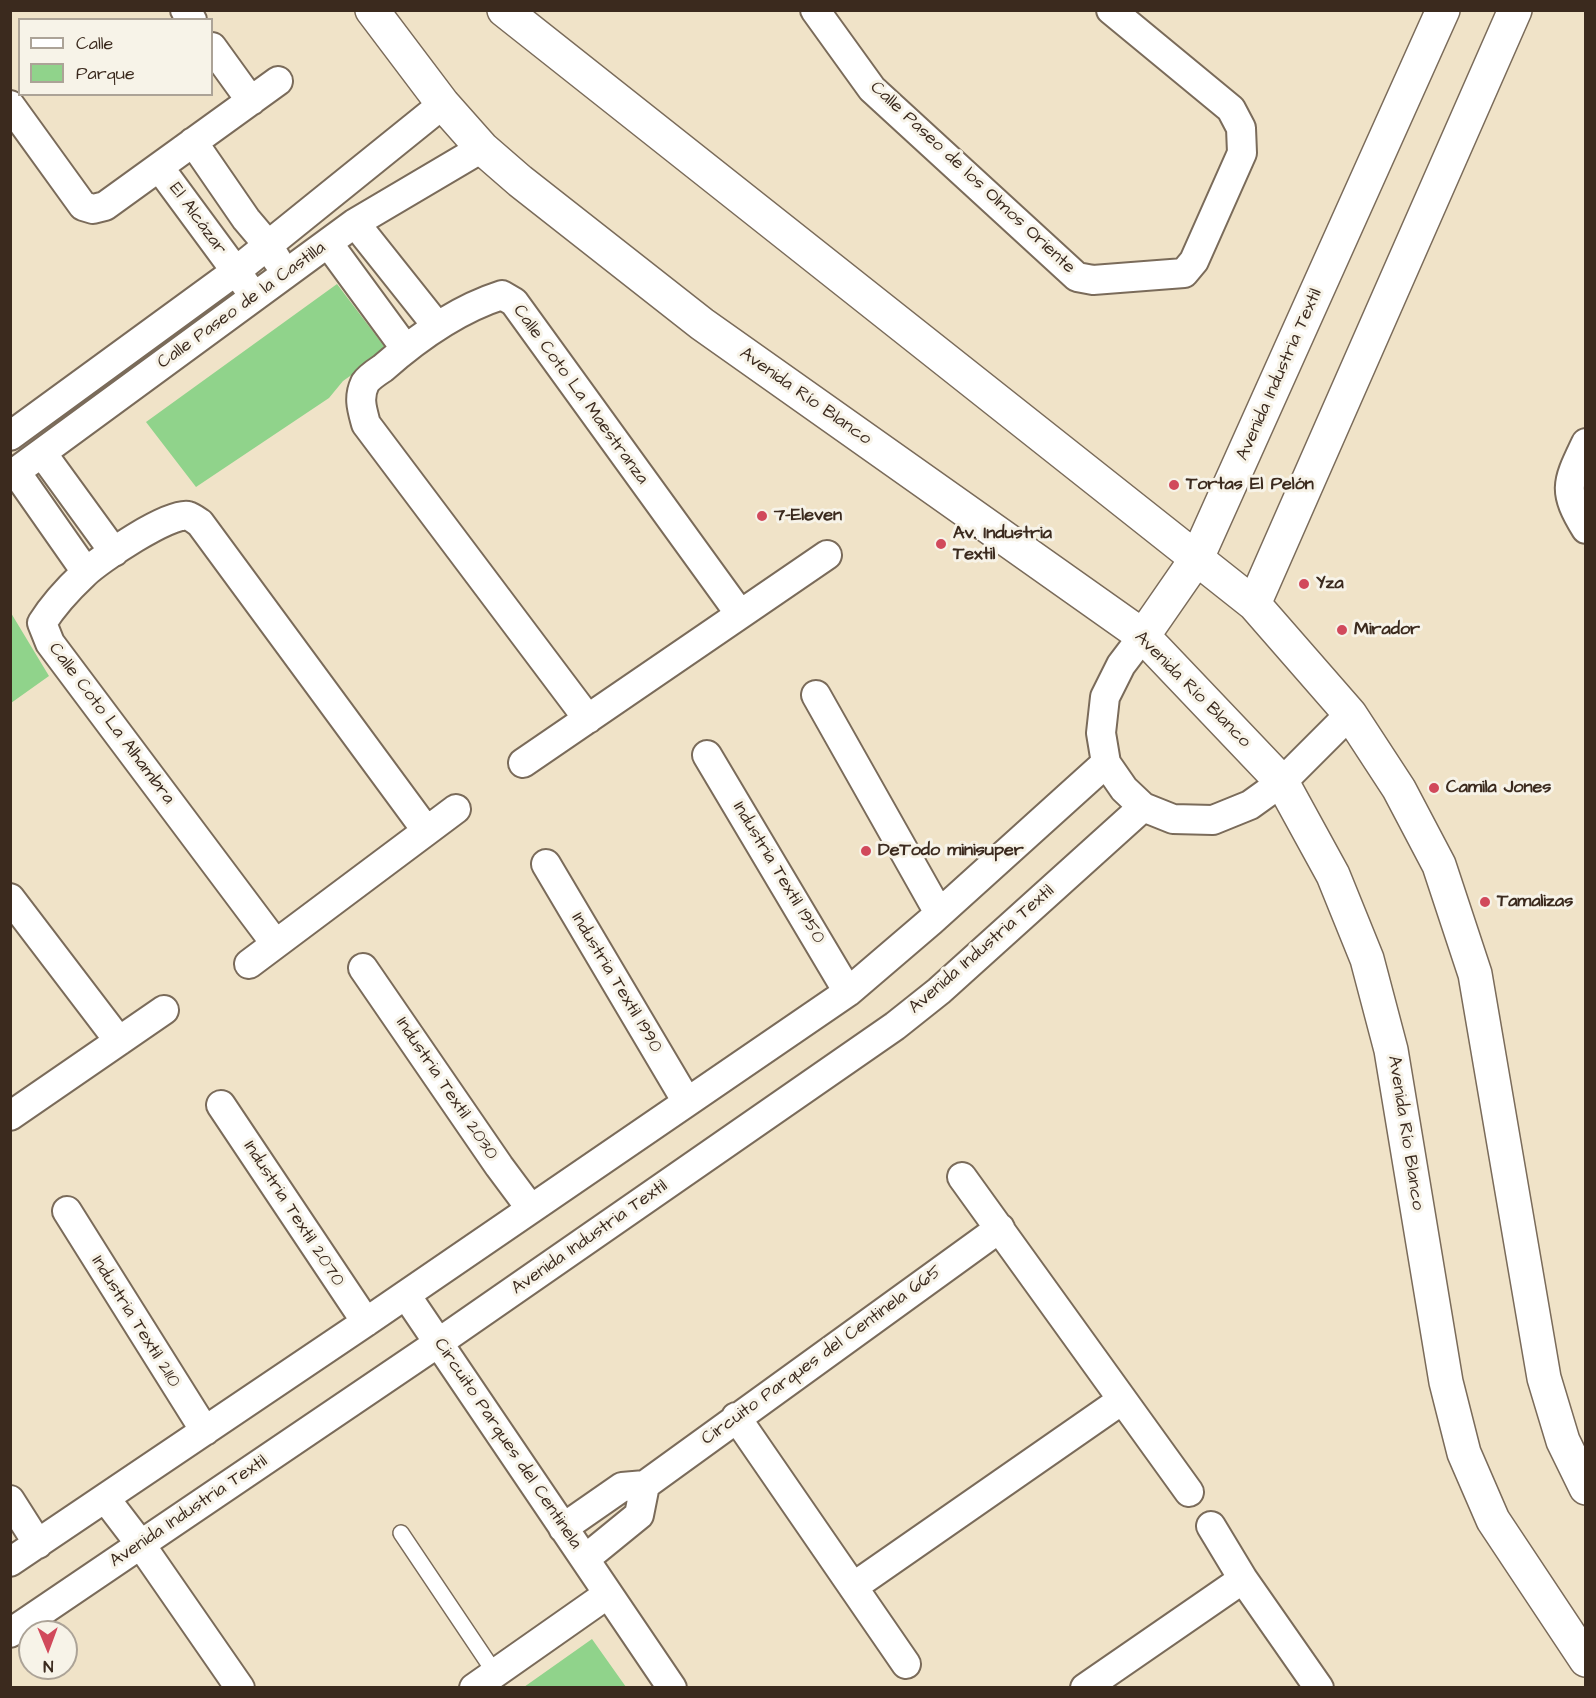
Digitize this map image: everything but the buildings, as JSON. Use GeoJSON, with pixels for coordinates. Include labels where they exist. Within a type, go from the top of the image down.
{"type":"FeatureCollection","features":[{"type":"Feature","properties":{"kind":"street","name":"Avenida Río Blanco"},"geometry":{"type":"LineString","coordinates":[[372,10],[443,104],[482,148],[520,182],[702,324],[1143,636],[1282,782],[1333,875],[1367,959],[1391,1050],[1446,1382],[1464,1454],[1493,1520],[1586,1660]]}},
{"type":"Feature","properties":{"kind":"street"},"geometry":{"type":"LineString","coordinates":[[504,10],[1254,604],[1350,714],[1399,789],[1439,865],[1475,974],[1544,1378],[1563,1441],[1586,1488]]}},
{"type":"Feature","properties":{"kind":"street","name":"Calle Paseo de los Olmos Oriente"},"geometry":{"type":"LineString","coordinates":[[815,10],[873,89],[1077,277],[1093,280],[1184,273],[1194,261],[1242,153],[1241,128],[1231,109],[1111,10]]}},
{"type":"Feature","properties":{"kind":"street","name":"Avenida Industria Textil"},"geometry":{"type":"LineString","coordinates":[[1350,714],[1282,782],[1250,805],[1213,820],[1173,819],[1143,807],[1124,789],[1106,763],[1101,733],[1105,697],[1121,665],[1197,558],[1443,10]]}},
{"type":"Feature","properties":{"kind":"street"},"geometry":{"type":"LineString","coordinates":[[1254,604],[1515,10]]}},
{"type":"Feature","properties":{"kind":"street"},"geometry":{"type":"LineString","coordinates":[[213,48],[251,101]]}},
{"type":"Feature","properties":{"kind":"street","name":"El Alcázar"},"geometry":{"type":"LineString","coordinates":[[10,105],[83,206],[93,209],[105,206],[278,81]]}},
{"type":"Feature","properties":{"kind":"street","name":"Calle Paseo de la Castilla"},"geometry":{"type":"LineString","coordinates":[[10,436],[236,271],[443,104]]}},
{"type":"Feature","properties":{"kind":"street"},"geometry":{"type":"LineString","coordinates":[[193,142],[246,219],[268,245],[285,274]]}},
{"type":"Feature","properties":{"kind":"street","name":"Calle Paseo de la Castilla"},"geometry":{"type":"LineString","coordinates":[[13,474],[355,223],[482,148]]}},
{"type":"Feature","properties":{"kind":"street","name":"El Alcázar"},"geometry":{"type":"LineString","coordinates":[[159,166],[255,296]]}},
{"type":"Feature","properties":{"kind":"street"},"geometry":{"type":"LineString","coordinates":[[355,223],[437,326]]}},
{"type":"Feature","properties":{"kind":"street"},"geometry":{"type":"LineString","coordinates":[[328,243],[405,348]]}},
{"type":"Feature","properties":{"kind":"street","name":"Calle Coto La Maestranza"},"geometry":{"type":"LineString","coordinates":[[588,719],[366,424],[360,402],[366,382],[405,348],[437,326],[486,300],[501,295],[514,302],[740,614]]}},
{"type":"Feature","properties":{"kind":"street"},"geometry":{"type":"LineString","coordinates":[[1586,443],[1571,475],[1570,489],[1572,506],[1586,529]]}},
{"type":"Feature","properties":{"kind":"street"},"geometry":{"type":"LineString","coordinates":[[42,453],[114,552]]}},
{"type":"Feature","properties":{"kind":"street"},"geometry":{"type":"LineString","coordinates":[[13,474],[86,572]]}},
{"type":"Feature","properties":{"kind":"street","name":"Calle Coto La Alhambra"},"geometry":{"type":"LineString","coordinates":[[275,942],[50,643],[42,623],[53,606],[86,572],[169,518],[187,515],[200,523],[426,830]]}},
{"type":"Feature","properties":{"kind":"street"},"geometry":{"type":"LineString","coordinates":[[523,763],[826,555]]}},
{"type":"Feature","properties":{"kind":"street"},"geometry":{"type":"LineString","coordinates":[[816,695],[939,912]]}},
{"type":"Feature","properties":{"kind":"street","name":"Industria Textil 1950"},"geometry":{"type":"LineString","coordinates":[[707,755],[848,992]]}},
{"type":"Feature","properties":{"kind":"street"},"geometry":{"type":"LineString","coordinates":[[10,1562],[848,992],[1106,763]]}},
{"type":"Feature","properties":{"kind":"street","name":"Avenida Industria Textil"},"geometry":{"type":"LineString","coordinates":[[10,1633],[438,1343],[895,1026],[939,991],[1143,807]]}},
{"type":"Feature","properties":{"kind":"street"},"geometry":{"type":"LineString","coordinates":[[249,964],[275,942],[456,809]]}},
{"type":"Feature","properties":{"kind":"street","name":"Industria Textil 1990"},"geometry":{"type":"LineString","coordinates":[[546,864],[687,1102]]}},
{"type":"Feature","properties":{"kind":"street"},"geometry":{"type":"LineString","coordinates":[[10,898],[119,1041]]}},
{"type":"Feature","properties":{"kind":"street","name":"Industria Textil 2030"},"geometry":{"type":"LineString","coordinates":[[363,968],[531,1209]]}},
{"type":"Feature","properties":{"kind":"street"},"geometry":{"type":"LineString","coordinates":[[10,1116],[164,1010]]}},
{"type":"Feature","properties":{"kind":"street","name":"Industria Textil 2070"},"geometry":{"type":"LineString","coordinates":[[221,1105],[366,1322]]}},
{"type":"Feature","properties":{"kind":"street"},"geometry":{"type":"LineString","coordinates":[[962,1177],[1189,1492]]}},
{"type":"Feature","properties":{"kind":"street","name":"Industria Textil 2110"},"geometry":{"type":"LineString","coordinates":[[67,1211],[205,1431]]}},
{"type":"Feature","properties":{"kind":"street","name":"Circuito Parques del Centinela 665"},"geometry":{"type":"LineString","coordinates":[[645,1485],[1000,1228]]}},
{"type":"Feature","properties":{"kind":"street","name":"Circuito Parques del Centinela"},"geometry":{"type":"LineString","coordinates":[[405,1295],[672,1688]]}},
{"type":"Feature","properties":{"kind":"street"},"geometry":{"type":"LineString","coordinates":[[853,1587],[1122,1400]]}},
{"type":"Feature","properties":{"kind":"street"},"geometry":{"type":"LineString","coordinates":[[736,1417],[906,1664]]}},
{"type":"Feature","properties":{"kind":"street"},"geometry":{"type":"LineString","coordinates":[[564,1528],[622,1487],[645,1485],[639,1515],[585,1559]]}},
{"type":"Feature","properties":{"kind":"street"},"geometry":{"type":"LineString","coordinates":[[105,1498],[141,1545],[240,1688]]}},
{"type":"Feature","properties":{"kind":"street"},"geometry":{"type":"LineString","coordinates":[[10,1500],[38,1544]]}},
{"type":"Feature","properties":{"kind":"street"},"geometry":{"type":"LineString","coordinates":[[1211,1526],[1243,1578],[1319,1688]]}},
{"type":"Feature","properties":{"kind":"street"},"geometry":{"type":"LineString","coordinates":[[1085,1688],[1243,1578]]}},
{"type":"Feature","properties":{"kind":"street"},"geometry":{"type":"LineString","coordinates":[[484,1680],[608,1593]]}},
{"type":"Feature","properties":{"kind":"lane"},"geometry":{"type":"LineString","coordinates":[[401,1533],[484,1680]]}},
{"type":"Feature","properties":{"kind":"green space"},"geometry":{"type":"Polygon","coordinates":[[[337,284],[387,350],[343,381],[329,398],[196,487],[146,422],[337,284]]]}},
{"type":"Feature","properties":{"kind":"green space"},"geometry":{"type":"Polygon","coordinates":[[[11,613],[49,676],[10,703],[11,613]]]}},
{"type":"Feature","properties":{"kind":"green space"},"geometry":{"type":"Polygon","coordinates":[[[592,1639],[626,1687],[524,1687],[592,1639]]]}},
{"type":"Feature","properties":{"kind":"place","name":"Tortas El Pelón"},"geometry":{"type":"Point","coordinates":[1174,485]}},
{"type":"Feature","properties":{"kind":"place","name":"7-Eleven"},"geometry":{"type":"Point","coordinates":[762,516]}},
{"type":"Feature","properties":{"kind":"place","name":"Av. Industria Textil"},"geometry":{"type":"Point","coordinates":[941,544]}},
{"type":"Feature","properties":{"kind":"place","name":"Yza"},"geometry":{"type":"Point","coordinates":[1304,584]}},
{"type":"Feature","properties":{"kind":"place","name":"Mirador"},"geometry":{"type":"Point","coordinates":[1342,630]}},
{"type":"Feature","properties":{"kind":"place","name":"Camila Jones"},"geometry":{"type":"Point","coordinates":[1434,788]}},
{"type":"Feature","properties":{"kind":"place","name":"DeTodo minisuper"},"geometry":{"type":"Point","coordinates":[866,851]}},
{"type":"Feature","properties":{"kind":"place","name":"Tamalizas"},"geometry":{"type":"Point","coordinates":[1485,902]}}]}
